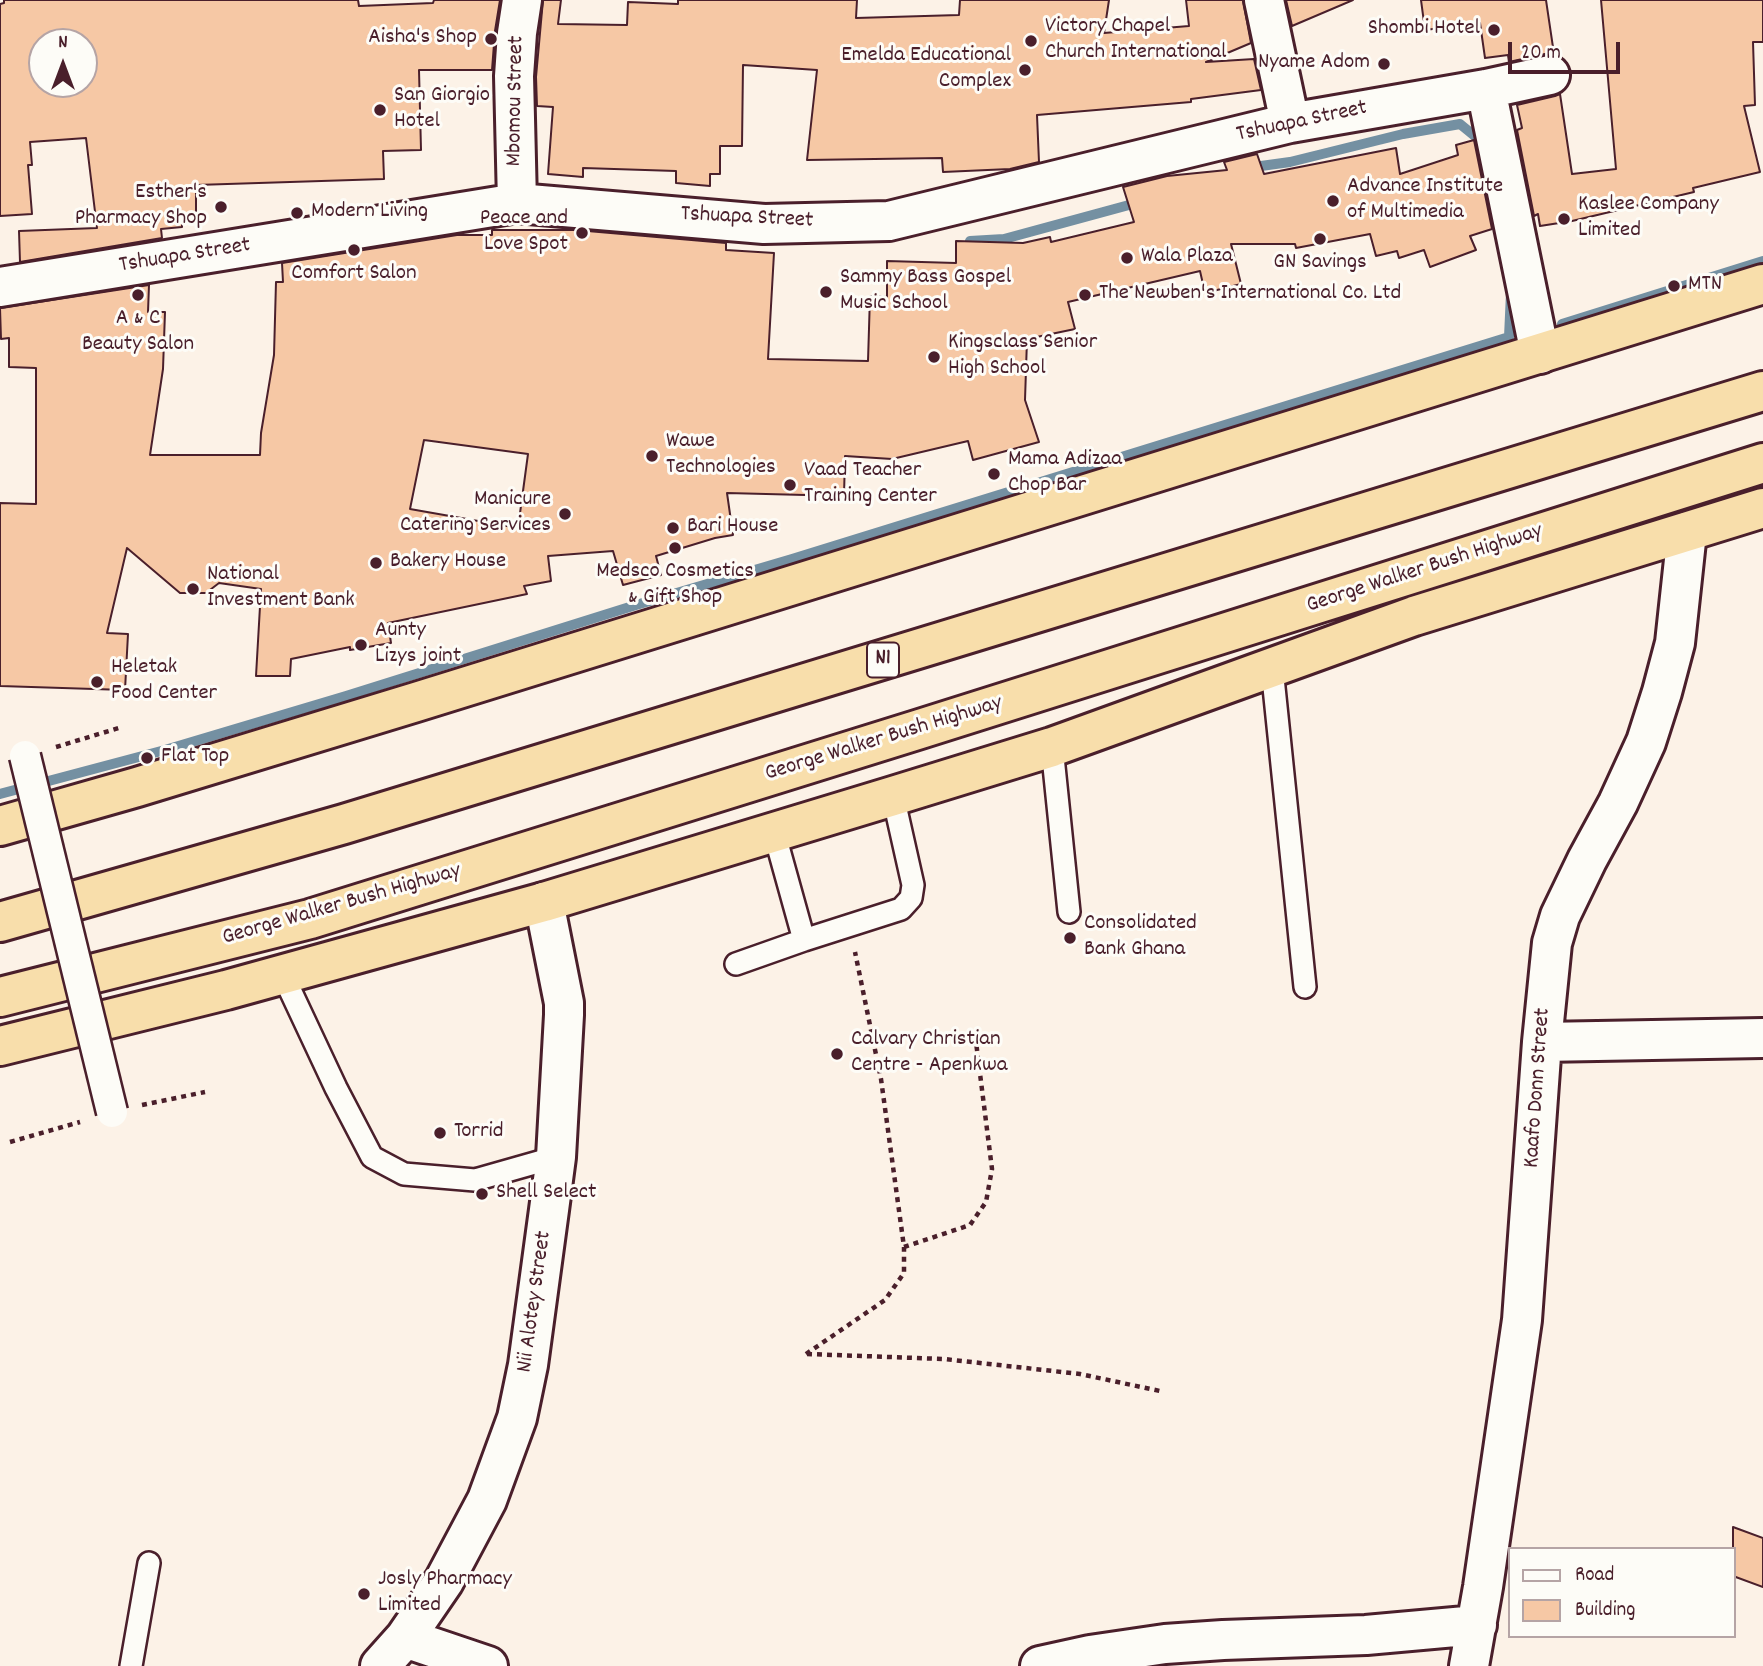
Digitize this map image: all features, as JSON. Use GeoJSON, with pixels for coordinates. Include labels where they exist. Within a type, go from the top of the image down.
{"type":"FeatureCollection","features":[{"type":"Feature","properties":{"kind":"highway"},"geometry":{"type":"LineString","coordinates":[[0,826],[390,710],[1763,284]]}},
{"type":"Feature","properties":{"kind":"highway","name":"N1"},"geometry":{"type":"LineString","coordinates":[[0,922],[385,812],[1763,391]]}},
{"type":"Feature","properties":{"kind":"highway","name":"George Walker Bush Highway"},"geometry":{"type":"LineString","coordinates":[[0,997],[310,919],[1763,463]]}},
{"type":"Feature","properties":{"kind":"highway"},"geometry":{"type":"LineString","coordinates":[[0,1046],[283,975],[544,902],[893,796],[1052,747],[1414,616],[1763,508]]}},
{"type":"Feature","properties":{"kind":"highway"},"geometry":{"type":"LineString","coordinates":[[310,919],[544,902],[772,788],[920,729]]}},
{"type":"Feature","properties":{"kind":"street","name":"Mbomou Street"},"geometry":{"type":"LineString","coordinates":[[517,203],[514,76],[522,0]]}},
{"type":"Feature","properties":{"kind":"street"},"geometry":{"type":"LineString","coordinates":[[1264,0],[1290,123]]}},
{"type":"Feature","properties":{"kind":"street","name":"Tshuapa Street"},"geometry":{"type":"LineString","coordinates":[[0,287],[517,203],[764,224],[890,221],[1290,123],[1486,89],[1550,75]]}},
{"type":"Feature","properties":{"kind":"street"},"geometry":{"type":"LineString","coordinates":[[1486,89],[1540,354]]}},
{"type":"Feature","properties":{"kind":"street","name":"Kaafo Donn Street"},"geometry":{"type":"LineString","coordinates":[[1469,1666],[1522,1320],[1546,980],[1552,943],[1560,916],[1646,742],[1675,643],[1687,532]]}},
{"type":"Feature","properties":{"kind":"street"},"geometry":{"type":"LineString","coordinates":[[25,756],[112,1112]]}},
{"type":"Feature","properties":{"kind":"street","name":"Nii Alotey Street"},"geometry":{"type":"LineString","coordinates":[[380,1666],[405,1638],[444,1581],[487,1500],[517,1418],[528,1365],[556,1157],[564,1003],[544,902]]}},
{"type":"Feature","properties":{"kind":"street"},"geometry":{"type":"LineString","coordinates":[[1542,1042],[1763,1038]]}},
{"type":"Feature","properties":{"kind":"street"},"geometry":{"type":"LineString","coordinates":[[1040,1666],[1165,1644],[1392,1633],[1477,1625]]}},
{"type":"Feature","properties":{"kind":"street"},"geometry":{"type":"LineString","coordinates":[[405,1638],[488,1666]]}},
{"type":"Feature","properties":{"kind":"lane"},"geometry":{"type":"LineString","coordinates":[[1272,668],[1305,987]]}},
{"type":"Feature","properties":{"kind":"lane"},"geometry":{"type":"LineString","coordinates":[[1052,747],[1069,912]]}},
{"type":"Feature","properties":{"kind":"lane"},"geometry":{"type":"LineString","coordinates":[[736,964],[901,909],[911,898],[913,885],[893,796]]}},
{"type":"Feature","properties":{"kind":"lane"},"geometry":{"type":"LineString","coordinates":[[774,832],[804,940]]}},
{"type":"Feature","properties":{"kind":"lane"},"geometry":{"type":"LineString","coordinates":[[283,975],[372,1157],[404,1174],[475,1180],[556,1157]]}},
{"type":"Feature","properties":{"kind":"lane"},"geometry":{"type":"LineString","coordinates":[[131,1666],[149,1563]]}},
{"type":"Feature","properties":{"kind":"path"},"geometry":{"type":"LineString","coordinates":[[25,756],[122,727]]}},
{"type":"Feature","properties":{"kind":"path"},"geometry":{"type":"LineString","coordinates":[[850,925],[881,1079],[904,1247],[904,1273],[885,1300],[806,1354],[944,1359],[1080,1374],[1160,1391]]}},
{"type":"Feature","properties":{"kind":"path"},"geometry":{"type":"LineString","coordinates":[[904,1247],[970,1224],[986,1202],[992,1169],[976,1042]]}},
{"type":"Feature","properties":{"kind":"building"},"geometry":{"type":"Polygon","coordinates":[[[4,0],[358,0],[359,6],[433,3],[434,0],[500,0],[492,70],[419,70],[421,150],[383,151],[384,179],[196,185],[196,216],[182,216],[182,227],[161,229],[162,238],[20,262],[19,231],[97,228],[86,138],[30,142],[32,165],[28,165],[32,214],[0,216],[0,4],[4,3],[4,0]]]}},
{"type":"Feature","properties":{"kind":"building"},"geometry":{"type":"Polygon","coordinates":[[[543,0],[561,0],[558,24],[627,25],[628,2],[678,4],[678,0],[857,0],[856,18],[959,15],[960,0],[1109,0],[1104,33],[1189,26],[1186,0],[1243,0],[1251,43],[1206,62],[1254,59],[1261,90],[1191,99],[1191,102],[1037,115],[1039,162],[1010,169],[943,172],[942,158],[807,160],[817,70],[743,65],[742,146],[720,146],[720,174],[710,174],[710,186],[676,183],[676,171],[583,168],[583,177],[548,174],[553,107],[537,106],[536,77],[543,0]]]}},
{"type":"Feature","properties":{"kind":"building"},"geometry":{"type":"Polygon","coordinates":[[[1286,0],[1353,0],[1292,26],[1286,0]]]}},
{"type":"Feature","properties":{"kind":"building","name":"Shombi Hotel"},"geometry":{"type":"Polygon","coordinates":[[[1421,0],[1546,0],[1554,54],[1509,62],[1508,55],[1485,58],[1480,23],[1425,30],[1421,0]]]}},
{"type":"Feature","properties":{"kind":"building"},"geometry":{"type":"Polygon","coordinates":[[[1601,0],[1763,0],[1763,42],[1753,42],[1755,105],[1744,106],[1760,172],[1693,188],[1694,192],[1540,226],[1538,214],[1534,216],[1517,130],[1522,128],[1517,105],[1560,94],[1572,174],[1616,169],[1601,0]]]}},
{"type":"Feature","properties":{"kind":"building"},"geometry":{"type":"Polygon","coordinates":[[[1474,140],[1492,229],[1470,236],[1476,250],[1430,267],[1424,250],[1399,258],[1397,251],[1376,256],[1370,234],[1296,248],[1295,244],[1231,244],[1241,284],[1205,293],[1200,271],[1068,302],[1075,329],[1027,339],[1025,400],[1039,442],[973,460],[968,441],[892,459],[845,456],[844,496],[727,493],[733,535],[656,556],[661,575],[623,585],[613,551],[548,556],[551,581],[524,586],[527,594],[388,623],[391,643],[350,650],[350,647],[291,659],[290,676],[256,676],[261,589],[219,583],[206,593],[180,593],[127,548],[107,633],[128,634],[125,690],[0,686],[0,503],[36,504],[36,368],[9,367],[9,338],[1,339],[0,308],[149,285],[148,312],[165,312],[163,369],[150,455],[260,455],[274,355],[276,282],[283,282],[282,263],[457,235],[492,235],[492,230],[576,230],[726,243],[726,250],[774,253],[768,359],[868,361],[870,296],[887,297],[887,261],[956,263],[956,241],[1023,243],[1050,237],[1051,242],[1134,222],[1123,187],[1167,176],[1227,170],[1224,162],[1257,154],[1264,174],[1396,148],[1400,174],[1458,155],[1456,145],[1474,140]],[[424,440],[410,509],[518,528],[528,454],[424,440]]]}},
{"type":"Feature","properties":{"kind":"building"},"geometry":{"type":"Polygon","coordinates":[[[1733,1527],[1763,1538],[1763,1587],[1735,1577],[1733,1527]]]}},
{"type":"Feature","properties":{"kind":"waterway"},"geometry":{"type":"LineString","coordinates":[[1261,166],[1460,124],[1482,142],[1483,148]]}},
{"type":"Feature","properties":{"kind":"waterway"},"geometry":{"type":"LineString","coordinates":[[970,241],[1004,239],[1129,205]]}},
{"type":"Feature","properties":{"kind":"waterway"},"geometry":{"type":"LineString","coordinates":[[1562,324],[1763,261]]}},
{"type":"Feature","properties":{"kind":"waterway"},"geometry":{"type":"LineString","coordinates":[[0,794],[165,750],[346,696],[1509,337],[1511,293]]}},
{"type":"Feature","properties":{"kind":"place","name":"Shombi Hotel"},"geometry":{"type":"Point","coordinates":[1494,30]}},
{"type":"Feature","properties":{"kind":"place","name":"Aisha's Shop"},"geometry":{"type":"Point","coordinates":[491,39]}},
{"type":"Feature","properties":{"kind":"place","name":"Victory Chapel Church International"},"geometry":{"type":"Point","coordinates":[1031,41]}},
{"type":"Feature","properties":{"kind":"place","name":"Nyame Adom"},"geometry":{"type":"Point","coordinates":[1384,64]}},
{"type":"Feature","properties":{"kind":"place","name":"Emelda Educational Complex"},"geometry":{"type":"Point","coordinates":[1025,70]}},
{"type":"Feature","properties":{"kind":"place","name":"San Giorgio Hotel"},"geometry":{"type":"Point","coordinates":[380,110]}},
{"type":"Feature","properties":{"kind":"place","name":"Advance Institute of Multimedia"},"geometry":{"type":"Point","coordinates":[1333,201]}},
{"type":"Feature","properties":{"kind":"place","name":"Esther's Pharmacy Shop"},"geometry":{"type":"Point","coordinates":[221,207]}},
{"type":"Feature","properties":{"kind":"place","name":"Modern Living"},"geometry":{"type":"Point","coordinates":[297,213]}},
{"type":"Feature","properties":{"kind":"place","name":"Kaslee Company Limited"},"geometry":{"type":"Point","coordinates":[1564,219]}},
{"type":"Feature","properties":{"kind":"place","name":"Peace and Love Spot"},"geometry":{"type":"Point","coordinates":[582,233]}},
{"type":"Feature","properties":{"kind":"place","name":"GN Savings"},"geometry":{"type":"Point","coordinates":[1320,239]}},
{"type":"Feature","properties":{"kind":"place","name":"Comfort Salon"},"geometry":{"type":"Point","coordinates":[354,250]}},
{"type":"Feature","properties":{"kind":"place","name":"Wala Plaza"},"geometry":{"type":"Point","coordinates":[1127,258]}},
{"type":"Feature","properties":{"kind":"place","name":"MTN"},"geometry":{"type":"Point","coordinates":[1674,286]}},
{"type":"Feature","properties":{"kind":"place","name":"Sammy Bass Gospel Music School"},"geometry":{"type":"Point","coordinates":[826,292]}},
{"type":"Feature","properties":{"kind":"place","name":"A & C Beauty Salon"},"geometry":{"type":"Point","coordinates":[138,295]}},
{"type":"Feature","properties":{"kind":"place","name":"The Newben's International Co. Ltd"},"geometry":{"type":"Point","coordinates":[1085,295]}},
{"type":"Feature","properties":{"kind":"place","name":"Kingsclass Senior High School"},"geometry":{"type":"Point","coordinates":[934,357]}},
{"type":"Feature","properties":{"kind":"place","name":"Wawe Technologies"},"geometry":{"type":"Point","coordinates":[652,456]}},
{"type":"Feature","properties":{"kind":"place","name":"Mama Adizaa Chop Bar"},"geometry":{"type":"Point","coordinates":[994,474]}},
{"type":"Feature","properties":{"kind":"place","name":"Vaad Teacher Training Center"},"geometry":{"type":"Point","coordinates":[790,485]}},
{"type":"Feature","properties":{"kind":"place","name":"Manicure Catering Services"},"geometry":{"type":"Point","coordinates":[565,514]}},
{"type":"Feature","properties":{"kind":"place","name":"Bari House"},"geometry":{"type":"Point","coordinates":[673,528]}},
{"type":"Feature","properties":{"kind":"place","name":"Medsco Cosmetics & Gift Shop"},"geometry":{"type":"Point","coordinates":[675,548]}},
{"type":"Feature","properties":{"kind":"place","name":"Bakery House"},"geometry":{"type":"Point","coordinates":[376,563]}},
{"type":"Feature","properties":{"kind":"place","name":"National Investment Bank"},"geometry":{"type":"Point","coordinates":[193,589]}},
{"type":"Feature","properties":{"kind":"place","name":"Aunty Lizys joint"},"geometry":{"type":"Point","coordinates":[361,645]}},
{"type":"Feature","properties":{"kind":"place","name":"Heletak Food Center"},"geometry":{"type":"Point","coordinates":[97,682]}},
{"type":"Feature","properties":{"kind":"place","name":"Flat Top"},"geometry":{"type":"Point","coordinates":[147,758]}},
{"type":"Feature","properties":{"kind":"place","name":"Consolidated Bank Ghana"},"geometry":{"type":"Point","coordinates":[1070,938]}},
{"type":"Feature","properties":{"kind":"place","name":"Calvary Christian Centre - Apenkwa"},"geometry":{"type":"Point","coordinates":[837,1054]}},
{"type":"Feature","properties":{"kind":"place","name":"Torrid"},"geometry":{"type":"Point","coordinates":[440,1133]}},
{"type":"Feature","properties":{"kind":"place","name":"Shell Select"},"geometry":{"type":"Point","coordinates":[482,1194]}},
{"type":"Feature","properties":{"kind":"place","name":"Josly Pharmacy Limited"},"geometry":{"type":"Point","coordinates":[364,1594]}}]}
